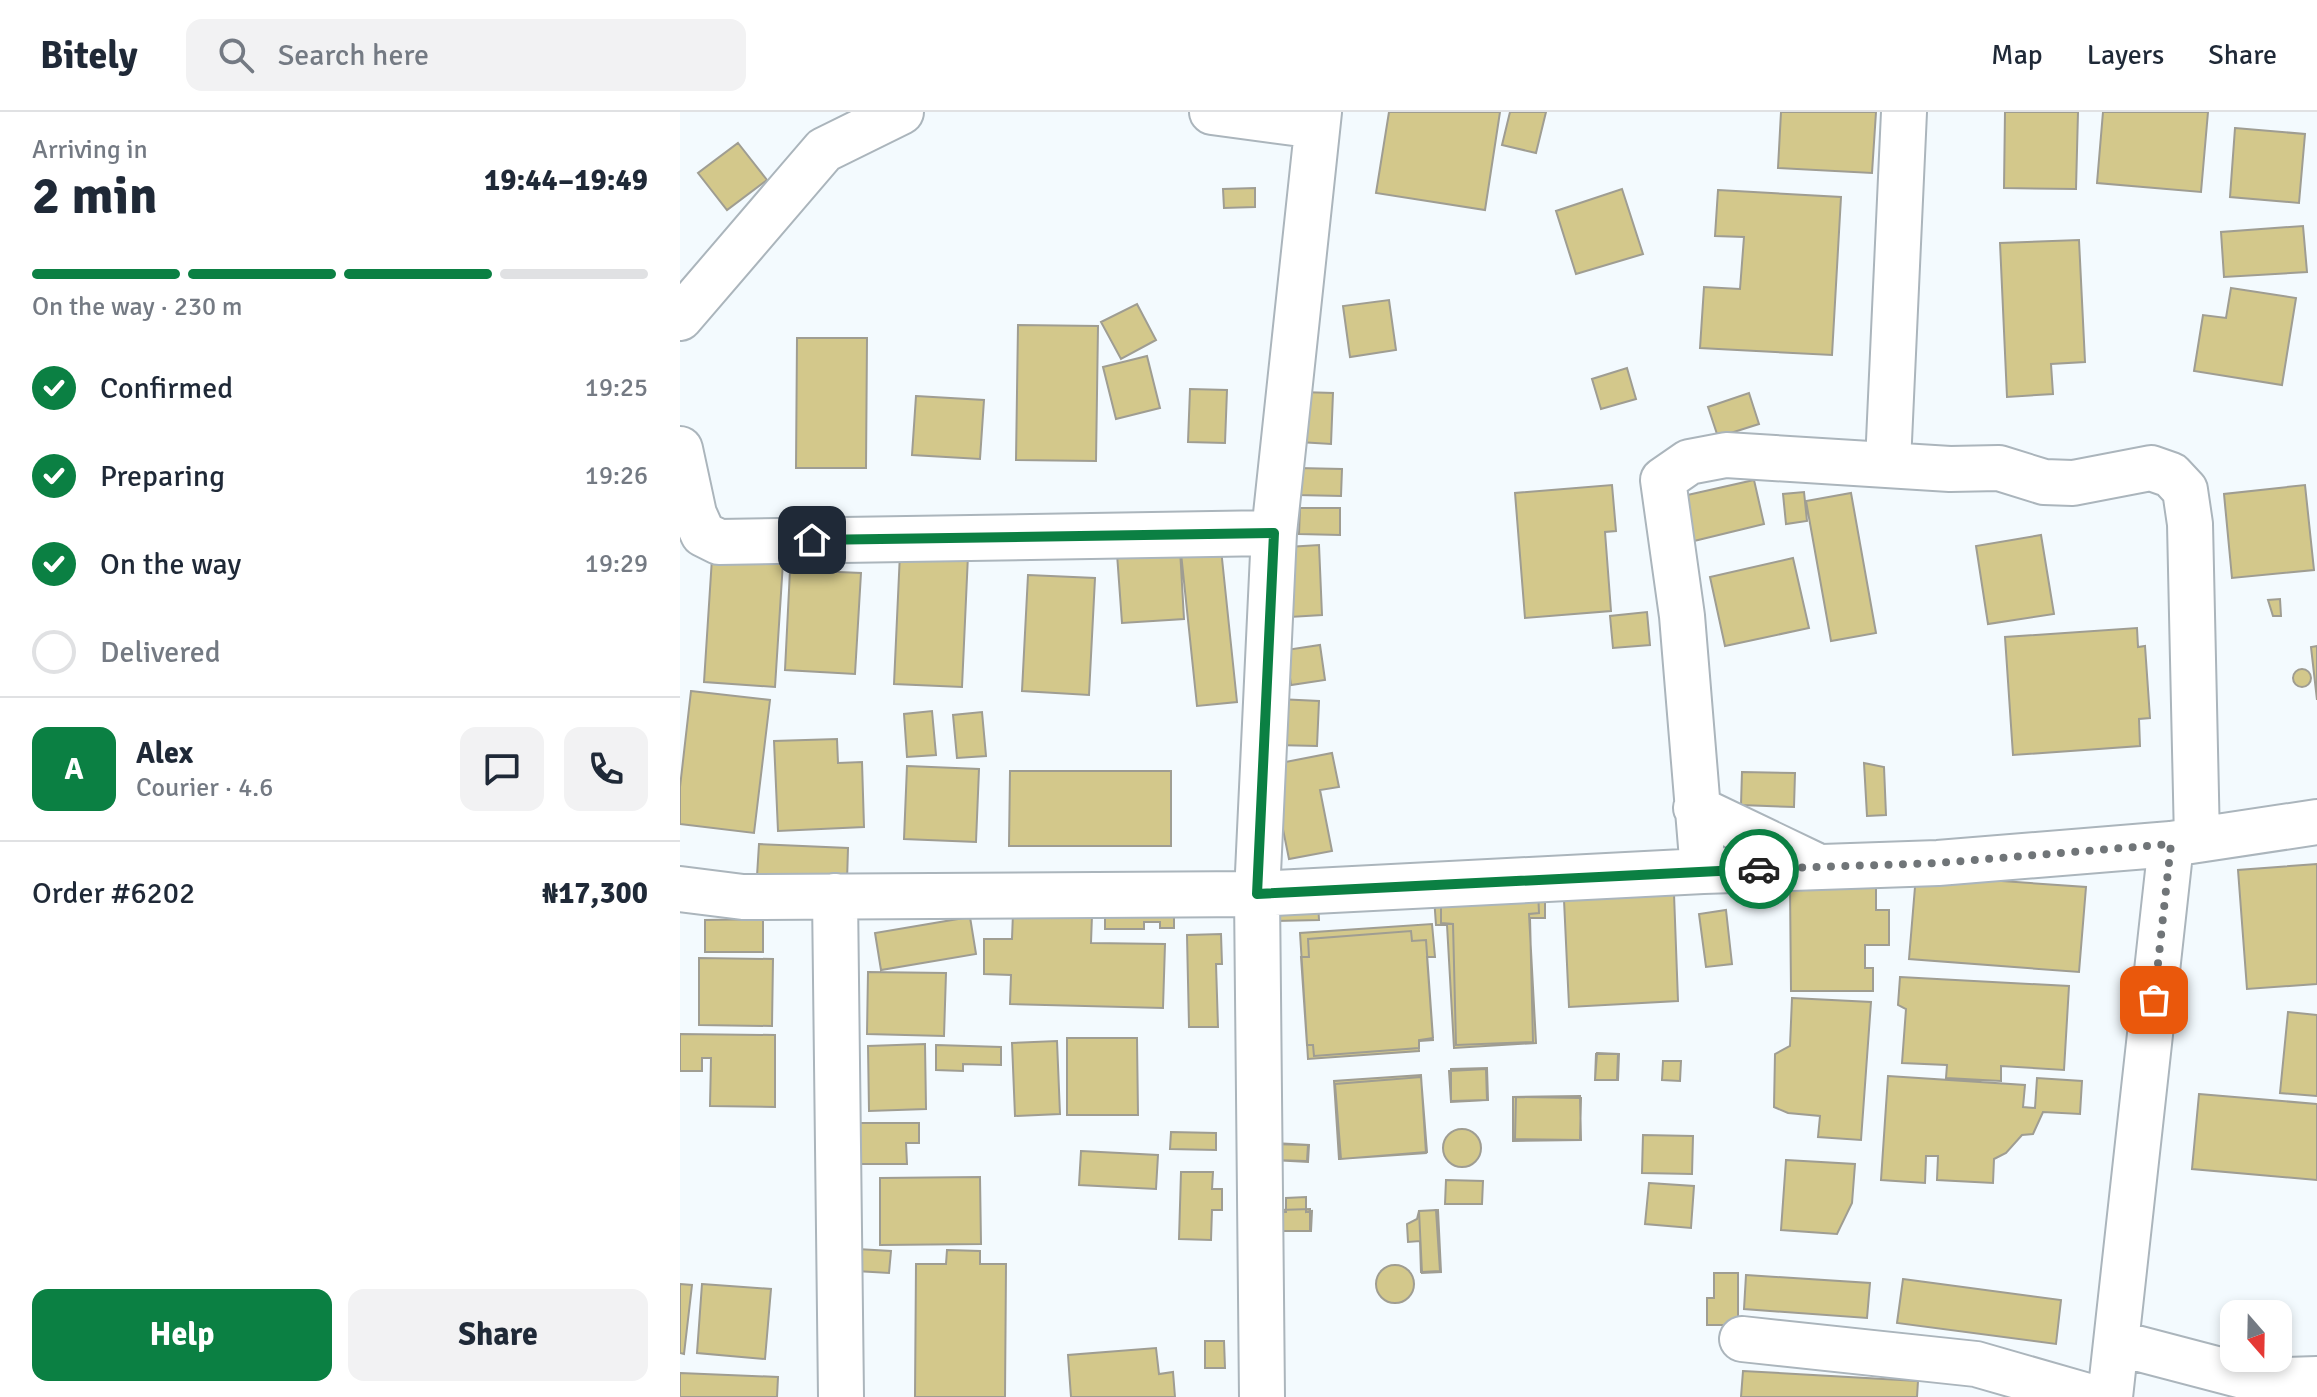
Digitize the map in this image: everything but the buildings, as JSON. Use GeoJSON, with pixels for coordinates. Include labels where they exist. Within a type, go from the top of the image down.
{"type":"FeatureCollection","features":[{"type":"Feature","properties":{"kind":"street"},"geometry":{"type":"LineString","coordinates":[[680,318],[824,150],[901,112]]}},
{"type":"Feature","properties":{"kind":"street"},"geometry":{"type":"LineString","coordinates":[[1212,112],[1318,119],[1274,533],[1257,894],[1262,1397]]}},
{"type":"Feature","properties":{"kind":"street"},"geometry":{"type":"LineString","coordinates":[[1888,463],[1904,112]]}},
{"type":"Feature","properties":{"kind":"street"},"geometry":{"type":"LineString","coordinates":[[680,449],[694,514],[703,534],[719,542],[1274,533]]}},
{"type":"Feature","properties":{"kind":"street"},"geometry":{"type":"LineString","coordinates":[[1703,871],[1682,616],[1663,480],[1689,462],[1726,455],[1950,469],[1999,468],[2044,482],[2073,483],[2151,468],[2171,475],[2185,490],[2190,524],[2184,842],[2110,1397]]}},
{"type":"Feature","properties":{"kind":"street"},"geometry":{"type":"LineString","coordinates":[[1696,808],[1818,867]]}},
{"type":"Feature","properties":{"kind":"street"},"geometry":{"type":"LineString","coordinates":[[680,889],[743,897],[1257,894],[1703,871],[1938,863],[2184,842],[2317,822]]}},
{"type":"Feature","properties":{"kind":"street"},"geometry":{"type":"LineString","coordinates":[[835,896],[841,1397]]}},
{"type":"Feature","properties":{"kind":"street"},"geometry":{"type":"LineString","coordinates":[[1742,1339],[2091,1397]]}},
{"type":"Feature","properties":{"kind":"street"},"geometry":{"type":"LineString","coordinates":[[2117,1343],[2262,1381],[2317,1379]]}},
{"type":"Feature","properties":{"kind":"way so far"},"geometry":{"type":"LineString","coordinates":[[1759,869],[1938,863],[2171,844],[2154,1000]]}},
{"type":"Feature","properties":{"kind":"route"},"geometry":{"type":"LineString","coordinates":[[812,540],[1274,533],[1257,894],[1759,869]]}}]}
